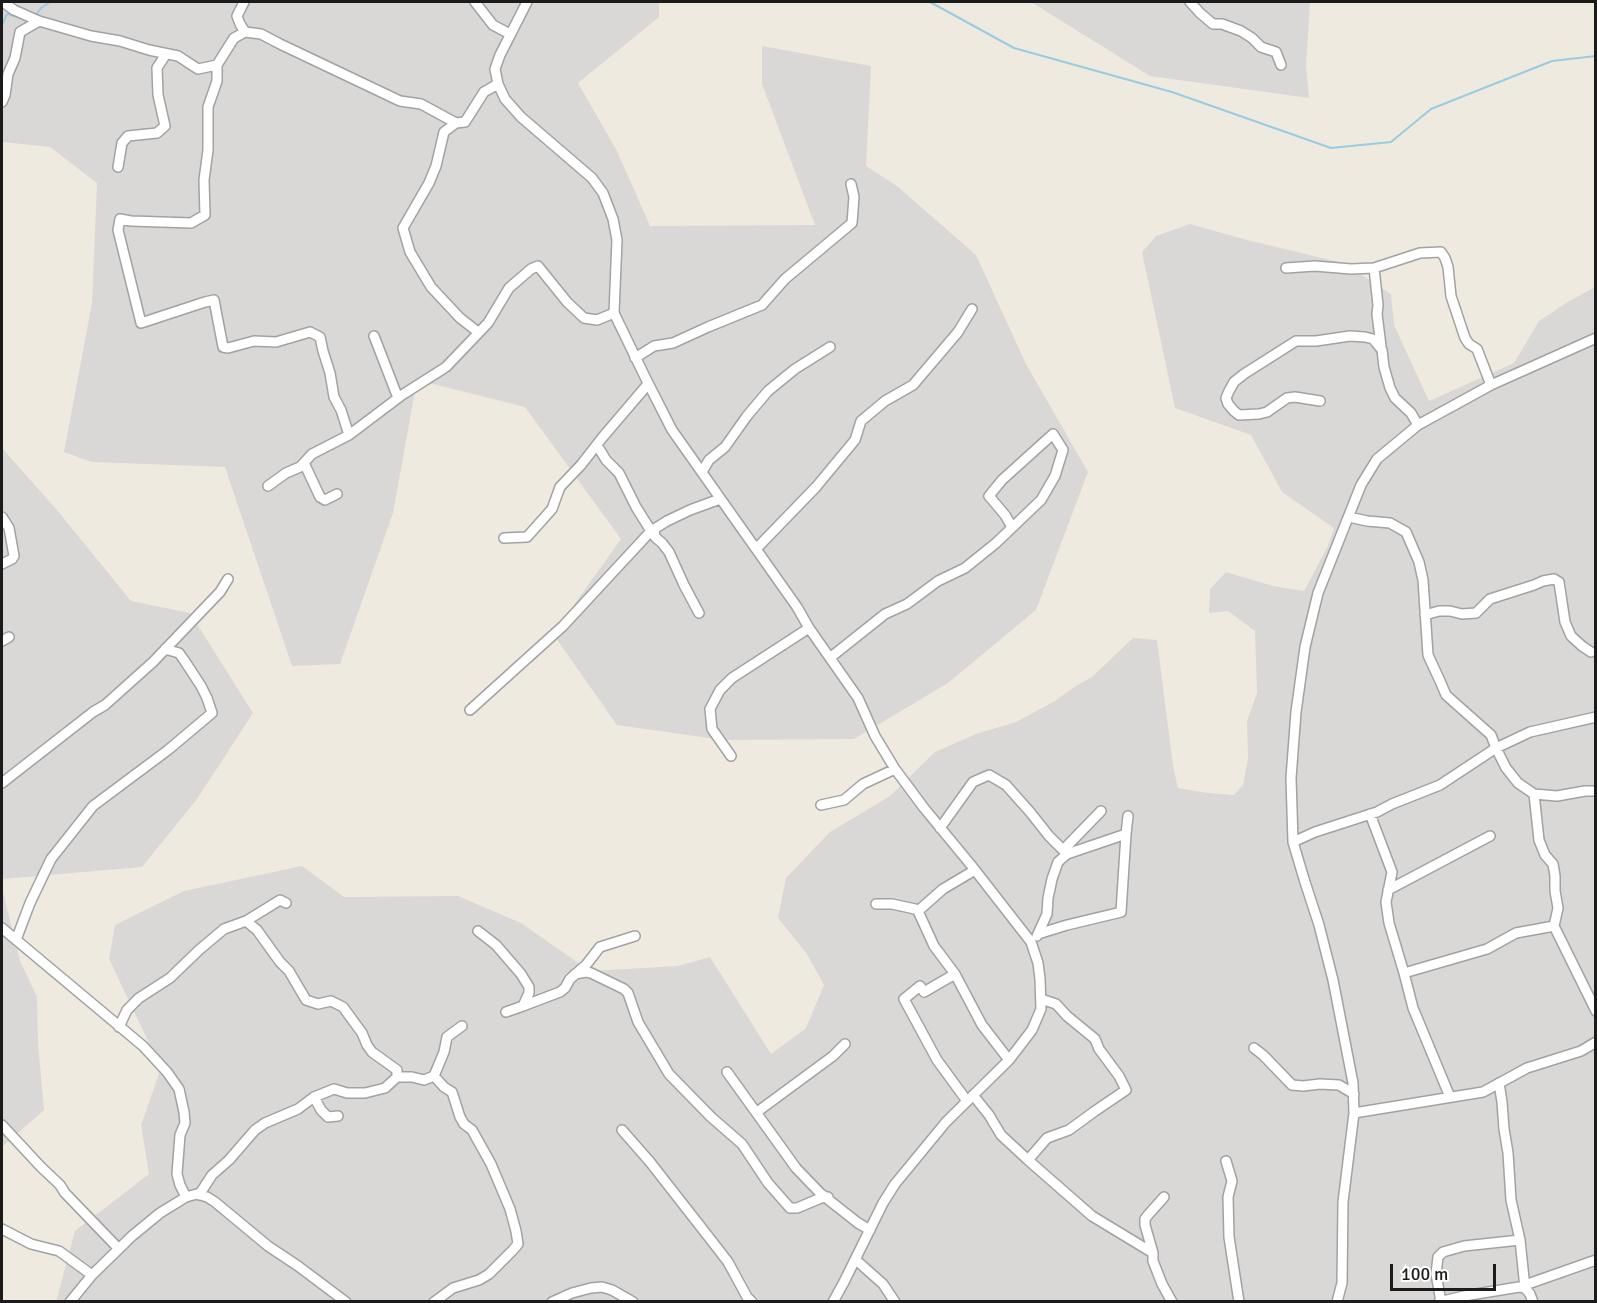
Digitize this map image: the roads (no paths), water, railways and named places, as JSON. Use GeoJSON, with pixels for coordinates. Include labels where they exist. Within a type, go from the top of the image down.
{"type":"FeatureCollection","features":[{"type":"Feature","properties":{"kind":"street"},"geometry":{"type":"LineString","coordinates":[[3,2],[14,10],[39,21],[91,36],[120,40],[149,50],[178,56],[198,69],[217,65]]}},
{"type":"Feature","properties":{"kind":"street"},"geometry":{"type":"LineString","coordinates":[[244,2],[237,16],[245,32]]}},
{"type":"Feature","properties":{"kind":"street"},"geometry":{"type":"LineString","coordinates":[[475,2],[493,25],[510,34]]}},
{"type":"Feature","properties":{"kind":"street"},"geometry":{"type":"LineString","coordinates":[[527,2],[495,69],[498,84],[505,99],[521,117],[592,178],[603,193],[611,212],[617,240],[614,313],[672,430],[858,698],[875,736],[895,769],[940,828],[1034,938],[1041,1009],[1032,1030],[1009,1060],[946,1122],[896,1184],[883,1203],[833,1302]]}},
{"type":"Feature","properties":{"kind":"street"},"geometry":{"type":"LineString","coordinates":[[1190,2],[1213,24],[1222,24],[1241,32],[1261,47],[1275,52],[1281,65]]}},
{"type":"Feature","properties":{"kind":"street"},"geometry":{"type":"LineString","coordinates":[[2,102],[20,32],[39,21]]}},
{"type":"Feature","properties":{"kind":"street"},"geometry":{"type":"LineString","coordinates":[[349,435],[334,397],[320,337],[310,332],[276,342],[254,341],[246,345],[223,347],[214,300],[141,323],[118,230],[120,219],[191,223],[205,215],[204,180],[208,150],[208,107],[217,81],[217,65],[234,38],[245,32],[261,34],[400,100],[421,104],[456,123]]}},
{"type":"Feature","properties":{"kind":"street"},"geometry":{"type":"LineString","coordinates":[[118,167],[122,143],[128,136],[157,133],[165,126],[158,95],[157,68],[166,54]]}},
{"type":"Feature","properties":{"kind":"street"},"geometry":{"type":"LineString","coordinates":[[478,332],[460,318],[431,287],[410,252],[403,228],[429,183],[436,166],[444,132],[456,123],[465,122],[484,92],[498,84]]}},
{"type":"Feature","properties":{"kind":"street"},"geometry":{"type":"LineString","coordinates":[[636,358],[654,346],[673,343],[762,305],[785,279],[852,224],[854,197],[851,184]]}},
{"type":"Feature","properties":{"kind":"street"},"geometry":{"type":"LineString","coordinates":[[1286,268],[1315,266],[1374,268],[1420,253],[1441,252],[1448,267],[1451,296],[1465,338],[1477,350],[1491,385]]}},
{"type":"Feature","properties":{"kind":"street"},"geometry":{"type":"LineString","coordinates":[[300,467],[312,453],[349,435],[398,398],[446,367],[488,323],[509,288],[531,269],[538,266],[567,302],[584,318],[597,320],[614,313]]}},
{"type":"Feature","properties":{"kind":"street"},"geometry":{"type":"LineString","coordinates":[[1374,268],[1384,367],[1395,398],[1411,413],[1418,425]]}},
{"type":"Feature","properties":{"kind":"street"},"geometry":{"type":"LineString","coordinates":[[756,549],[816,487],[855,440],[861,421],[885,401],[914,385],[958,332],[972,309]]}},
{"type":"Feature","properties":{"kind":"street"},"geometry":{"type":"LineString","coordinates":[[374,336],[398,398]]}},
{"type":"Feature","properties":{"kind":"street"},"geometry":{"type":"LineString","coordinates":[[1320,401],[1287,398],[1267,412],[1239,415],[1228,405],[1226,398],[1234,382],[1296,341],[1350,336],[1365,337],[1373,339],[1382,350]]}},
{"type":"Feature","properties":{"kind":"street"},"geometry":{"type":"LineString","coordinates":[[1337,1302],[1342,1283],[1343,1202],[1354,1113],[1354,1094],[1333,980],[1319,925],[1293,842],[1291,778],[1296,712],[1305,647],[1317,593],[1361,485],[1377,459],[1418,425],[1491,385],[1595,342]]}},
{"type":"Feature","properties":{"kind":"street"},"geometry":{"type":"LineString","coordinates":[[702,472],[709,460],[725,447],[768,391],[795,369],[830,347]]}},
{"type":"Feature","properties":{"kind":"street"},"geometry":{"type":"LineString","coordinates":[[504,538],[526,537],[552,509],[560,487],[648,384]]}},
{"type":"Feature","properties":{"kind":"street"},"geometry":{"type":"LineString","coordinates":[[831,657],[885,614],[907,604],[938,581],[964,568],[996,543],[1041,500],[1055,476],[1064,450],[1053,434],[1002,480],[989,496],[1012,527]]}},
{"type":"Feature","properties":{"kind":"street"},"geometry":{"type":"LineString","coordinates":[[597,445],[606,460],[619,473],[636,507],[655,537],[669,552],[699,613]]}},
{"type":"Feature","properties":{"kind":"street"},"geometry":{"type":"LineString","coordinates":[[268,486],[286,472],[305,465],[320,497],[325,500],[337,494]]}},
{"type":"Feature","properties":{"kind":"street"},"geometry":{"type":"LineString","coordinates":[[470,710],[562,626],[652,530],[690,510],[720,499]]}},
{"type":"Feature","properties":{"kind":"street"},"geometry":{"type":"LineString","coordinates":[[2,517],[9,528],[14,556],[2,564]]}},
{"type":"Feature","properties":{"kind":"street"},"geometry":{"type":"LineString","coordinates":[[1349,517],[1390,523],[1406,532],[1419,562],[1423,580],[1428,655],[1446,694],[1491,735],[1506,768],[1518,783],[1534,794],[1557,796],[1596,791]]}},
{"type":"Feature","properties":{"kind":"street"},"geometry":{"type":"LineString","coordinates":[[2,783],[105,705],[165,649],[220,592],[228,579]]}},
{"type":"Feature","properties":{"kind":"street"},"geometry":{"type":"LineString","coordinates":[[1425,615],[1439,611],[1461,614],[1476,613],[1490,599],[1554,579],[1559,582],[1565,622],[1571,636],[1591,652]]}},
{"type":"Feature","properties":{"kind":"street"},"geometry":{"type":"LineString","coordinates":[[731,756],[712,729],[710,709],[720,690],[732,678],[809,628]]}},
{"type":"Feature","properties":{"kind":"street"},"geometry":{"type":"LineString","coordinates":[[16,940],[30,903],[51,860],[93,806],[168,750],[212,713],[207,698],[184,660],[178,653],[165,649]]}},
{"type":"Feature","properties":{"kind":"street"},"geometry":{"type":"LineString","coordinates":[[1293,842],[1440,785],[1496,748],[1530,732],[1596,717]]}},
{"type":"Feature","properties":{"kind":"street"},"geometry":{"type":"LineString","coordinates":[[821,805],[844,800],[863,784],[895,769]]}},
{"type":"Feature","properties":{"kind":"street"},"geometry":{"type":"LineString","coordinates":[[940,828],[973,782],[989,775],[1006,785],[1067,854]]}},
{"type":"Feature","properties":{"kind":"street"},"geometry":{"type":"LineString","coordinates":[[1534,794],[1539,840],[1545,855],[1553,864],[1555,876],[1558,908],[1554,926],[1596,1011]]}},
{"type":"Feature","properties":{"kind":"street"},"geometry":{"type":"LineString","coordinates":[[1067,854],[1067,846],[1101,811]]}},
{"type":"Feature","properties":{"kind":"street"},"geometry":{"type":"LineString","coordinates":[[1370,814],[1392,872],[1386,902],[1389,923],[1413,1008],[1450,1097]]}},
{"type":"Feature","properties":{"kind":"street"},"geometry":{"type":"LineString","coordinates":[[1034,938],[1067,925],[1121,912],[1128,816]]}},
{"type":"Feature","properties":{"kind":"street"},"geometry":{"type":"LineString","coordinates":[[1034,938],[1047,914],[1048,898],[1058,862],[1067,854],[1126,834]]}},
{"type":"Feature","properties":{"kind":"street"},"geometry":{"type":"LineString","coordinates":[[1388,890],[1490,836]]}},
{"type":"Feature","properties":{"kind":"street"},"geometry":{"type":"LineString","coordinates":[[918,911],[943,889],[975,870]]}},
{"type":"Feature","properties":{"kind":"street"},"geometry":{"type":"LineString","coordinates":[[119,1027],[127,1010],[139,998],[170,978],[224,929],[246,921],[280,900],[286,903]]}},
{"type":"Feature","properties":{"kind":"street"},"geometry":{"type":"LineString","coordinates":[[876,904],[892,904],[918,911],[934,946],[955,974],[982,1025],[1009,1060]]}},
{"type":"Feature","properties":{"kind":"street"},"geometry":{"type":"LineString","coordinates":[[246,921],[257,930],[289,971],[306,1000],[318,1004],[331,1000],[343,1007],[363,1033],[372,1052],[397,1071],[397,1077]]}},
{"type":"Feature","properties":{"kind":"street"},"geometry":{"type":"LineString","coordinates":[[1404,973],[1487,949],[1516,933],[1554,926]]}},
{"type":"Feature","properties":{"kind":"street"},"geometry":{"type":"LineString","coordinates":[[2,928],[143,1046],[159,1062],[179,1089],[185,1123],[180,1135],[177,1174],[186,1197]]}},
{"type":"Feature","properties":{"kind":"street"},"geometry":{"type":"LineString","coordinates":[[478,930],[496,945],[529,987],[529,993],[523,1006]]}},
{"type":"Feature","properties":{"kind":"street"},"geometry":{"type":"LineString","coordinates":[[506,1012],[560,992],[600,947],[635,936]]}},
{"type":"Feature","properties":{"kind":"street"},"geometry":{"type":"LineString","coordinates":[[575,974],[591,973],[628,993],[638,1022],[669,1074],[742,1144],[768,1183],[790,1208],[797,1208],[828,1197]]}},
{"type":"Feature","properties":{"kind":"street"},"geometry":{"type":"LineString","coordinates":[[955,974],[924,992],[920,986],[904,999],[937,1060],[970,1098],[989,1115],[1001,1135],[1028,1160],[1092,1216],[1153,1253]]}},
{"type":"Feature","properties":{"kind":"street"},"geometry":{"type":"LineString","coordinates":[[1028,1160],[1047,1138],[1069,1130],[1126,1090],[1095,1039],[1056,1004],[1041,999]]}},
{"type":"Feature","properties":{"kind":"street"},"geometry":{"type":"LineString","coordinates":[[199,1195],[212,1175],[255,1131],[265,1123],[305,1105],[314,1097],[334,1089],[347,1093],[365,1093],[384,1088],[397,1077],[423,1080],[434,1076],[444,1052],[447,1037],[462,1026]]}},
{"type":"Feature","properties":{"kind":"street"},"geometry":{"type":"LineString","coordinates":[[1354,1113],[1483,1092],[1527,1068],[1581,1051],[1596,1042]]}},
{"type":"Feature","properties":{"kind":"street"},"geometry":{"type":"LineString","coordinates":[[756,1112],[833,1056],[844,1044]]}},
{"type":"Feature","properties":{"kind":"street"},"geometry":{"type":"LineString","coordinates":[[1254,1048],[1292,1085],[1297,1087],[1320,1084],[1339,1085],[1354,1094]]}},
{"type":"Feature","properties":{"kind":"street"},"geometry":{"type":"LineString","coordinates":[[727,1072],[796,1168],[820,1193],[870,1230]]}},
{"type":"Feature","properties":{"kind":"street"},"geometry":{"type":"LineString","coordinates":[[434,1076],[452,1092],[460,1117],[464,1124],[472,1130],[490,1164],[510,1209],[518,1244],[489,1274],[479,1280],[453,1288],[434,1302]]}},
{"type":"Feature","properties":{"kind":"street"},"geometry":{"type":"LineString","coordinates":[[1499,1083],[1508,1153],[1511,1200],[1520,1240],[1525,1286],[1533,1302]]}},
{"type":"Feature","properties":{"kind":"street"},"geometry":{"type":"LineString","coordinates":[[314,1097],[328,1117],[338,1116]]}},
{"type":"Feature","properties":{"kind":"street"},"geometry":{"type":"LineString","coordinates":[[2,1125],[118,1249]]}},
{"type":"Feature","properties":{"kind":"street"},"geometry":{"type":"LineString","coordinates":[[622,1131],[650,1162],[723,1255],[752,1302]]}},
{"type":"Feature","properties":{"kind":"street"},"geometry":{"type":"LineString","coordinates":[[1226,1161],[1232,1181],[1228,1197],[1229,1237],[1239,1302]]}},
{"type":"Feature","properties":{"kind":"street"},"geometry":{"type":"LineString","coordinates":[[70,1302],[92,1275],[132,1236],[186,1197],[199,1195],[215,1202],[268,1246],[346,1302]]}},
{"type":"Feature","properties":{"kind":"street"},"geometry":{"type":"LineString","coordinates":[[1164,1197],[1145,1219],[1145,1224],[1153,1261],[1172,1302]]}},
{"type":"Feature","properties":{"kind":"street"},"geometry":{"type":"LineString","coordinates":[[2,1230],[31,1244],[59,1251],[92,1275]]}},
{"type":"Feature","properties":{"kind":"street"},"geometry":{"type":"LineString","coordinates":[[1520,1240],[1464,1246],[1443,1252],[1438,1257],[1436,1274],[1440,1301],[1525,1286],[1596,1260]]}},
{"type":"Feature","properties":{"kind":"street"},"geometry":{"type":"LineString","coordinates":[[856,1260],[883,1284],[895,1302]]}},
{"type":"Feature","properties":{"kind":"street"},"geometry":{"type":"LineString","coordinates":[[552,1302],[582,1291],[602,1287],[633,1302]]}},
{"type":"Feature","properties":{"kind":"waterway"},"geometry":{"type":"LineString","coordinates":[[35,16],[50,2]]}},
{"type":"Feature","properties":{"kind":"waterway"},"geometry":{"type":"LineString","coordinates":[[930,2],[1014,48],[1172,92],[1331,148],[1391,142],[1431,109],[1552,61],[1596,56]]}},
{"type":"Feature","properties":{"kind":"waterway"},"geometry":{"type":"LineString","coordinates":[[2,25],[7,14],[19,17]]}}]}
